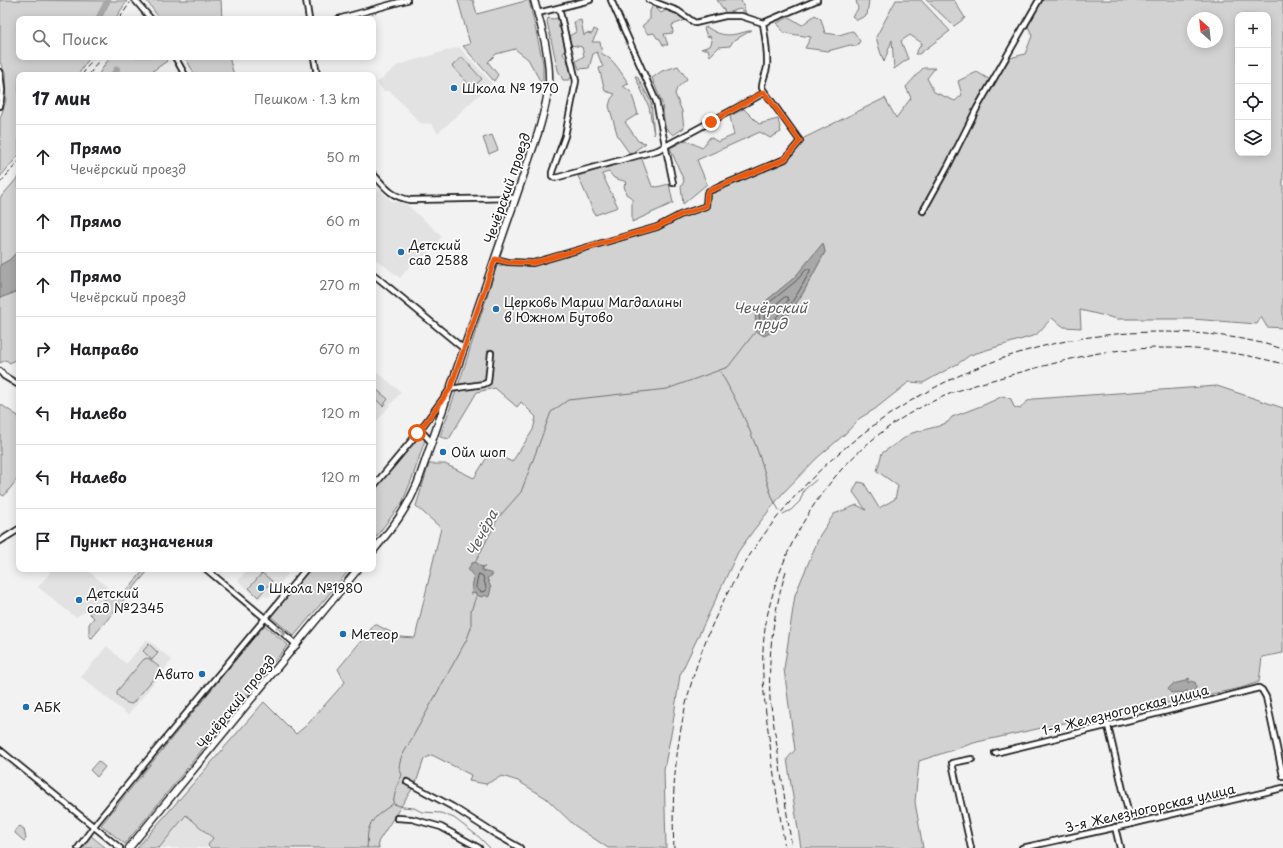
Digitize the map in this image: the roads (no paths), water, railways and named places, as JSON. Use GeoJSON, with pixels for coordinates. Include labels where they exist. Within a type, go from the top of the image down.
{"type":"FeatureCollection","features":[{"type":"Feature","properties":{"kind":"main road","name":"Чечёрский проезд"},"geometry":{"type":"LineString","coordinates":[[376,547],[398,521],[410,501],[432,442],[538,133],[547,98],[549,80],[547,59],[534,0]]}},
{"type":"Feature","properties":{"kind":"main road","name":"Чечёрский проезд"},"geometry":{"type":"LineString","coordinates":[[130,848],[356,572]]}},
{"type":"Feature","properties":{"kind":"street"},"geometry":{"type":"LineString","coordinates":[[135,0],[149,16]]}},
{"type":"Feature","properties":{"kind":"street"},"geometry":{"type":"LineString","coordinates":[[306,0],[309,16]]}},
{"type":"Feature","properties":{"kind":"street"},"geometry":{"type":"LineString","coordinates":[[349,16],[408,0]]}},
{"type":"Feature","properties":{"kind":"street"},"geometry":{"type":"LineString","coordinates":[[538,13],[590,0]]}},
{"type":"Feature","properties":{"kind":"street"},"geometry":{"type":"LineString","coordinates":[[611,0],[656,100],[673,183]]}},
{"type":"Feature","properties":{"kind":"street"},"geometry":{"type":"LineString","coordinates":[[650,0],[678,10],[695,23],[725,16],[741,16],[763,22],[817,0]]}},
{"type":"Feature","properties":{"kind":"street"},"geometry":{"type":"LineString","coordinates":[[923,210],[948,166],[977,108],[1039,0]]}},
{"type":"Feature","properties":{"kind":"street"},"geometry":{"type":"LineString","coordinates":[[559,8],[576,81],[565,136],[552,172],[552,176],[555,178],[658,150],[764,92]]}},
{"type":"Feature","properties":{"kind":"street"},"geometry":{"type":"LineString","coordinates":[[495,259],[508,262],[533,263],[657,227],[680,215],[706,206],[707,193],[709,191],[785,159],[800,141],[762,88],[767,58],[763,22]]}},
{"type":"Feature","properties":{"kind":"street"},"geometry":{"type":"LineString","coordinates":[[177,60],[183,72]]}},
{"type":"Feature","properties":{"kind":"street"},"geometry":{"type":"LineString","coordinates":[[314,60],[316,72]]}},
{"type":"Feature","properties":{"kind":"street"},"geometry":{"type":"LineString","coordinates":[[0,72],[2,91],[0,106]]}},
{"type":"Feature","properties":{"kind":"street"},"geometry":{"type":"LineString","coordinates":[[376,177],[392,194],[398,198],[410,200],[515,198]]}},
{"type":"Feature","properties":{"kind":"street"},"geometry":{"type":"LineString","coordinates":[[376,276],[464,349]]}},
{"type":"Feature","properties":{"kind":"street"},"geometry":{"type":"LineString","coordinates":[[376,483],[432,414],[450,389],[487,383],[491,353]]}},
{"type":"Feature","properties":{"kind":"street"},"geometry":{"type":"LineString","coordinates":[[0,371],[4,376],[16,383]]}},
{"type":"Feature","properties":{"kind":"street"},"geometry":{"type":"LineString","coordinates":[[417,433],[424,434],[432,442]]}},
{"type":"Feature","properties":{"kind":"street"},"geometry":{"type":"LineString","coordinates":[[0,541],[16,531]]}},
{"type":"Feature","properties":{"kind":"street"},"geometry":{"type":"LineString","coordinates":[[210,572],[297,645]]}},
{"type":"Feature","properties":{"kind":"street"},"geometry":{"type":"LineString","coordinates":[[78,848],[303,572]]}},
{"type":"Feature","properties":{"kind":"street","name":"1-я Железногорская улица"},"geometry":{"type":"LineString","coordinates":[[995,753],[1261,688],[1266,697],[1283,776]]}},
{"type":"Feature","properties":{"kind":"street"},"geometry":{"type":"LineString","coordinates":[[1108,726],[1131,824]]}},
{"type":"Feature","properties":{"kind":"street"},"geometry":{"type":"LineString","coordinates":[[0,750],[120,848]]}},
{"type":"Feature","properties":{"kind":"street"},"geometry":{"type":"LineString","coordinates":[[971,848],[952,764],[972,759]]}},
{"type":"Feature","properties":{"kind":"street"},"geometry":{"type":"LineString","coordinates":[[407,782],[453,807],[520,848]]}},
{"type":"Feature","properties":{"kind":"street","name":"3-я Железногорская улица"},"geometry":{"type":"LineString","coordinates":[[1022,848],[1283,788]]}},
{"type":"Feature","properties":{"kind":"street"},"geometry":{"type":"LineString","coordinates":[[397,818],[412,819],[441,827],[479,848]]}},
{"type":"Feature","properties":{"kind":"street"},"geometry":{"type":"LineString","coordinates":[[1115,827],[1120,848]]}},
{"type":"Feature","properties":{"kind":"water","name":"Чечёрский пруд"},"geometry":{"type":"Polygon","coordinates":[[[823,243],[825,252],[803,293],[780,328],[764,336],[756,331],[755,310],[794,278],[823,243]]]}},
{"type":"Feature","properties":{"kind":"water"},"geometry":{"type":"Polygon","coordinates":[[[16,253],[16,292],[0,298],[0,265],[9,260],[16,253]]]}},
{"type":"Feature","properties":{"kind":"water"},"geometry":{"type":"Polygon","coordinates":[[[476,562],[479,566],[485,567],[482,568],[482,571],[493,575],[487,578],[491,588],[489,597],[484,595],[482,597],[476,595],[476,593],[471,594],[474,577],[468,569],[472,563],[476,562]]]}},
{"type":"Feature","properties":{"kind":"water"},"geometry":{"type":"Polygon","coordinates":[[[1188,678],[1190,679],[1188,680],[1188,683],[1191,681],[1196,683],[1195,684],[1197,686],[1195,688],[1195,692],[1186,691],[1183,693],[1171,693],[1168,689],[1173,684],[1185,681],[1188,678]]]}},
{"type":"Feature","properties":{"kind":"waterway"},"geometry":{"type":"LineString","coordinates":[[100,16],[108,0]]}},
{"type":"Feature","properties":{"kind":"waterway","name":"Чечёра"},"geometry":{"type":"LineString","coordinates":[[476,561],[498,518],[521,492],[551,412],[568,400],[667,389],[728,367],[756,331]]}},
{"type":"Feature","properties":{"kind":"waterway"},"geometry":{"type":"LineString","coordinates":[[720,371],[751,433],[775,504],[779,510]]}},
{"type":"Feature","properties":{"kind":"waterway"},"geometry":{"type":"LineString","coordinates":[[783,514],[791,510],[800,501],[804,490],[816,480]]}},
{"type":"Feature","properties":{"kind":"waterway","name":"Чечёра"},"geometry":{"type":"LineString","coordinates":[[367,848],[368,832],[371,823],[381,812],[393,804],[396,788],[402,775],[399,767],[401,758],[467,639],[471,628],[471,611],[477,594]]}},
{"type":"Feature","properties":{"kind":"waterway"},"geometry":{"type":"LineString","coordinates":[[394,804],[414,808],[422,812],[441,813],[454,818],[479,837],[490,848]]}},
{"type":"Feature","properties":{"kind":"railway"},"geometry":{"type":"LineString","coordinates":[[121,16],[132,0]]}},
{"type":"Feature","properties":{"kind":"railway"},"geometry":{"type":"LineString","coordinates":[[84,72],[92,60]]}},
{"type":"Feature","properties":{"kind":"railway"},"geometry":{"type":"LineString","coordinates":[[91,72],[99,60]]}},
{"type":"Feature","properties":{"kind":"railway"},"geometry":{"type":"LineString","coordinates":[[0,183],[16,164]]}},
{"type":"Feature","properties":{"kind":"railway"},"geometry":{"type":"LineString","coordinates":[[674,848],[674,787],[681,727],[690,688],[713,623],[745,562],[786,507],[833,458],[887,416],[946,382],[1010,356],[1077,339],[1128,333],[1181,332],[1233,337],[1283,349]]}},
{"type":"Feature","properties":{"kind":"railway"},"geometry":{"type":"LineString","coordinates":[[785,848],[763,684],[764,634],[776,582],[790,548],[807,516],[827,486],[851,459],[878,435],[908,415],[940,398],[985,382],[1086,356],[1105,352],[1150,348],[1172,348],[1239,354],[1283,364]]}},
{"type":"Feature","properties":{"kind":"railway"},"geometry":{"type":"LineString","coordinates":[[786,571],[781,587],[772,634],[770,699],[792,848]]}},
{"type":"Feature","properties":{"kind":"place","name":"Школа № 1970"},"geometry":{"type":"Point","coordinates":[454,88]}},
{"type":"Feature","properties":{"kind":"place","name":"Детский сад 2588"},"geometry":{"type":"Point","coordinates":[401,252]}},
{"type":"Feature","properties":{"kind":"place","name":"Церковь Марии Магдалины в Южном Бутово"},"geometry":{"type":"Point","coordinates":[496,309]}},
{"type":"Feature","properties":{"kind":"place","name":"Ойл шоп"},"geometry":{"type":"Point","coordinates":[443,452]}},
{"type":"Feature","properties":{"kind":"place","name":"Школа №1980"},"geometry":{"type":"Point","coordinates":[261,588]}},
{"type":"Feature","properties":{"kind":"place","name":"Детский сад №2345"},"geometry":{"type":"Point","coordinates":[79,600]}},
{"type":"Feature","properties":{"kind":"place","name":"Метеор"},"geometry":{"type":"Point","coordinates":[343,634]}},
{"type":"Feature","properties":{"kind":"place","name":"Авито"},"geometry":{"type":"Point","coordinates":[202,674]}},
{"type":"Feature","properties":{"kind":"place","name":"АБК"},"geometry":{"type":"Point","coordinates":[26,707]}}]}
